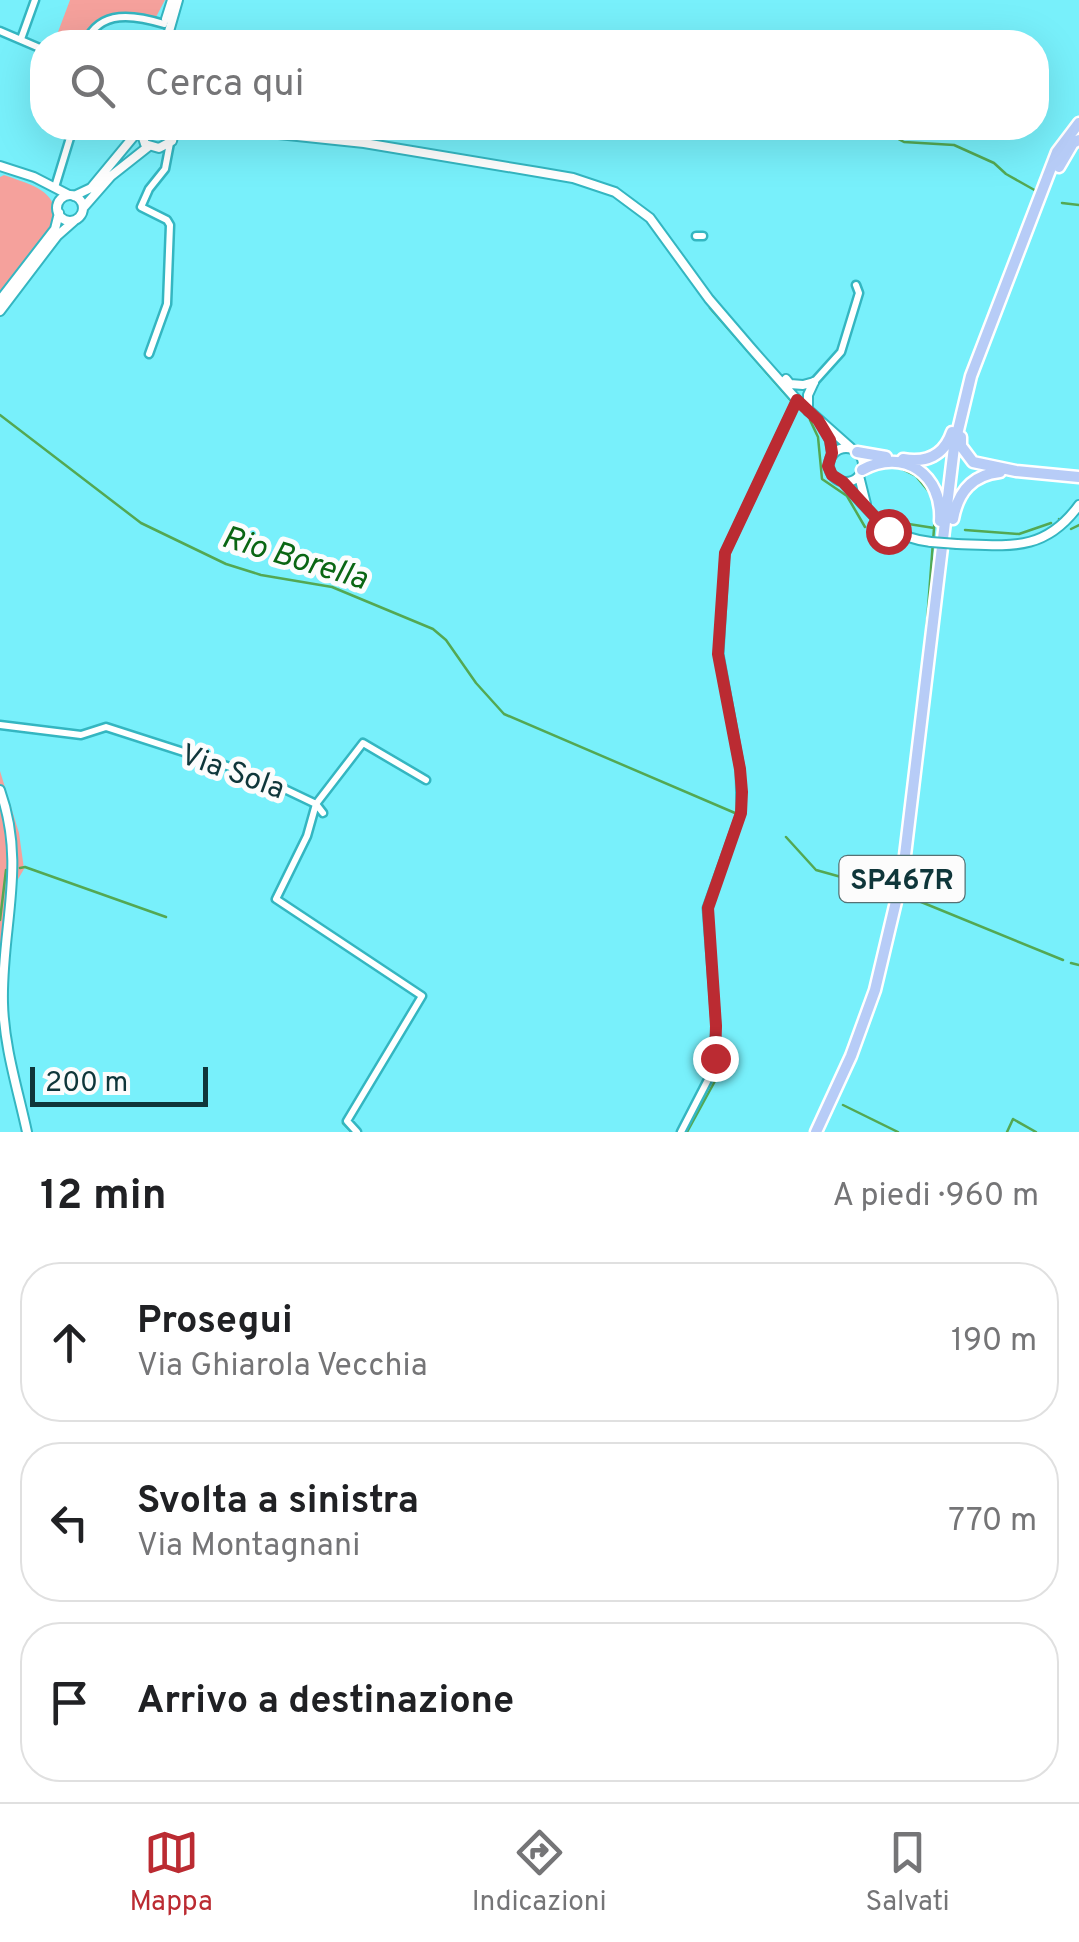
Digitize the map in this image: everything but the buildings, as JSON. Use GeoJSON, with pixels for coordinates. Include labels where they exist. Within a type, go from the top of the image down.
{"type":"FeatureCollection","features":[{"type":"Feature","properties":{"kind":"highway","name":"SP467R"},"geometry":{"type":"LineString","coordinates":[[816,1132],[851,1056],[888,946],[913,810],[958,428],[979,362],[1060,154],[1079,123]]}},
{"type":"Feature","properties":{"kind":"highway","name":"SP467R"},"geometry":{"type":"LineString","coordinates":[[1060,154],[1079,140]]}},
{"type":"Feature","properties":{"kind":"highway"},"geometry":{"type":"LineString","coordinates":[[854,450],[910,461],[941,452],[979,362]]}},
{"type":"Feature","properties":{"kind":"highway"},"geometry":{"type":"LineString","coordinates":[[979,362],[961,446],[972,462],[1016,472],[1079,477]]}},
{"type":"Feature","properties":{"kind":"highway"},"geometry":{"type":"LineString","coordinates":[[860,473],[877,462],[898,462],[923,474],[938,495],[936,612]]}},
{"type":"Feature","properties":{"kind":"highway"},"geometry":{"type":"LineString","coordinates":[[936,612],[953,512],[962,491],[980,477],[1016,472]]}},
{"type":"Feature","properties":{"kind":"highway"},"geometry":{"type":"LineString","coordinates":[[1062,476],[1073,480],[1079,489]]}},
{"type":"Feature","properties":{"kind":"street"},"geometry":{"type":"LineString","coordinates":[[21,39],[36,0]]}},
{"type":"Feature","properties":{"kind":"street"},"geometry":{"type":"LineString","coordinates":[[164,30],[175,0]]}},
{"type":"Feature","properties":{"kind":"street"},"geometry":{"type":"LineString","coordinates":[[166,30],[175,0]]}},
{"type":"Feature","properties":{"kind":"street"},"geometry":{"type":"LineString","coordinates":[[93,30],[110,20],[136,15],[164,24]]}},
{"type":"Feature","properties":{"kind":"street"},"geometry":{"type":"LineString","coordinates":[[0,31],[30,43]]}},
{"type":"Feature","properties":{"kind":"street"},"geometry":{"type":"LineString","coordinates":[[55,188],[69,140]]}},
{"type":"Feature","properties":{"kind":"street"},"geometry":{"type":"LineString","coordinates":[[0,300],[55,228],[62,199],[92,188],[131,140]]}},
{"type":"Feature","properties":{"kind":"street"},"geometry":{"type":"LineString","coordinates":[[143,140],[160,148]]}},
{"type":"Feature","properties":{"kind":"street"},"geometry":{"type":"LineString","coordinates":[[160,148],[168,140]]}},
{"type":"Feature","properties":{"kind":"street"},"geometry":{"type":"LineString","coordinates":[[148,354],[167,304],[170,226],[167,220],[141,206],[163,172],[172,140]]}},
{"type":"Feature","properties":{"kind":"street"},"geometry":{"type":"LineString","coordinates":[[328,140],[573,178],[633,202],[658,228],[709,299],[797,400],[862,460],[860,473],[868,508]]}},
{"type":"Feature","properties":{"kind":"street"},"geometry":{"type":"LineString","coordinates":[[0,311],[111,176],[149,146]]}},
{"type":"Feature","properties":{"kind":"street"},"geometry":{"type":"LineString","coordinates":[[160,148],[166,163]]}},
{"type":"Feature","properties":{"kind":"street"},"geometry":{"type":"LineString","coordinates":[[0,166],[72,196],[83,208]]}},
{"type":"Feature","properties":{"kind":"street"},"geometry":{"type":"LineString","coordinates":[[32,178],[52,194],[65,220],[74,220]]}},
{"type":"Feature","properties":{"kind":"street"},"geometry":{"type":"LineString","coordinates":[[808,410],[808,395],[814,382],[841,352],[859,293],[856,285]]}},
{"type":"Feature","properties":{"kind":"street"},"geometry":{"type":"LineString","coordinates":[[775,375],[780,374],[790,384],[803,386],[814,382]]}},
{"type":"Feature","properties":{"kind":"street"},"geometry":{"type":"LineString","coordinates":[[681,1132],[713,1070],[716,1026],[708,908],[741,813],[740,769],[718,654],[722,570],[725,553],[803,386]]}},
{"type":"Feature","properties":{"kind":"street"},"geometry":{"type":"LineString","coordinates":[[797,400],[808,395]]}},
{"type":"Feature","properties":{"kind":"street"},"geometry":{"type":"LineString","coordinates":[[818,420],[830,440],[829,471],[888,531],[907,539],[1026,544],[1054,532],[1079,505]]}},
{"type":"Feature","properties":{"kind":"street"},"geometry":{"type":"LineString","coordinates":[[832,453],[841,448],[854,450]]}},
{"type":"Feature","properties":{"kind":"street"},"geometry":{"type":"LineString","coordinates":[[843,482],[860,473]]}},
{"type":"Feature","properties":{"kind":"street"},"geometry":{"type":"LineString","coordinates":[[1067,521],[1079,518]]}},
{"type":"Feature","properties":{"kind":"street","name":"Via Sola"},"geometry":{"type":"LineString","coordinates":[[0,725],[80,735],[106,728],[255,775],[316,804],[363,743],[426,780]]}},
{"type":"Feature","properties":{"kind":"street"},"geometry":{"type":"LineString","coordinates":[[0,790],[14,866],[3,973],[4,1021],[26,1132]]}},
{"type":"Feature","properties":{"kind":"street"},"geometry":{"type":"LineString","coordinates":[[316,804],[323,814]]}},
{"type":"Feature","properties":{"kind":"street"},"geometry":{"type":"LineString","coordinates":[[316,804],[308,836],[276,899],[422,996],[347,1121],[357,1132]]}},
{"type":"Feature","properties":{"kind":"shaded area"},"geometry":{"type":"Polygon","coordinates":[[[70,0],[165,0],[156,17],[124,13],[104,18],[91,30],[59,30],[70,0]]]}},
{"type":"Feature","properties":{"kind":"shaded area"},"geometry":{"type":"Polygon","coordinates":[[[4,175],[43,191],[53,205],[54,215],[52,227],[0,295],[0,177],[4,175]]]}},
{"type":"Feature","properties":{"kind":"shaded area"},"geometry":{"type":"Polygon","coordinates":[[[0,771],[19,833],[24,869],[14,886],[6,954],[0,960],[0,771]]]}},
{"type":"Feature","properties":{"kind":"waterway"},"geometry":{"type":"LineString","coordinates":[[900,140],[954,145],[994,163],[1038,192]]}},
{"type":"Feature","properties":{"kind":"waterway"},"geometry":{"type":"LineString","coordinates":[[1062,203],[1079,205]]}},
{"type":"Feature","properties":{"kind":"waterway"},"geometry":{"type":"LineString","coordinates":[[710,308],[793,403]]}},
{"type":"Feature","properties":{"kind":"waterway","name":"Rio Borella"},"geometry":{"type":"LineString","coordinates":[[0,415],[141,523],[226,564],[261,575],[332,587],[433,629],[504,714],[735,813]]}},
{"type":"Feature","properties":{"kind":"waterway"},"geometry":{"type":"LineString","coordinates":[[810,420],[818,437],[822,479],[847,496],[865,527]]}},
{"type":"Feature","properties":{"kind":"waterway"},"geometry":{"type":"LineString","coordinates":[[898,467],[916,476],[930,493]]}},
{"type":"Feature","properties":{"kind":"waterway"},"geometry":{"type":"LineString","coordinates":[[881,513],[896,522],[934,528]]}},
{"type":"Feature","properties":{"kind":"waterway"},"geometry":{"type":"LineString","coordinates":[[926,635],[935,515]]}},
{"type":"Feature","properties":{"kind":"waterway"},"geometry":{"type":"LineString","coordinates":[[965,530],[1019,534],[1051,523]]}},
{"type":"Feature","properties":{"kind":"waterway"},"geometry":{"type":"LineString","coordinates":[[1071,529],[1079,525]]}},
{"type":"Feature","properties":{"kind":"waterway","name":"Rio Borella"},"geometry":{"type":"LineString","coordinates":[[786,837],[816,870],[895,892]]}},
{"type":"Feature","properties":{"kind":"waterway"},"geometry":{"type":"LineString","coordinates":[[20,868],[166,917]]}},
{"type":"Feature","properties":{"kind":"waterway"},"geometry":{"type":"LineString","coordinates":[[0,920],[9,870]]}},
{"type":"Feature","properties":{"kind":"waterway","name":"Rio Borella"},"geometry":{"type":"LineString","coordinates":[[904,895],[1063,960]]}},
{"type":"Feature","properties":{"kind":"waterway","name":"Rio Borella"},"geometry":{"type":"LineString","coordinates":[[1071,963],[1079,965]]}},
{"type":"Feature","properties":{"kind":"waterway"},"geometry":{"type":"LineString","coordinates":[[687,1132],[715,1081]]}},
{"type":"Feature","properties":{"kind":"waterway"},"geometry":{"type":"LineString","coordinates":[[843,1105],[898,1132]]}},
{"type":"Feature","properties":{"kind":"waterway"},"geometry":{"type":"LineString","coordinates":[[1007,1132],[1013,1119],[1036,1132]]}},
{"type":"Feature","properties":{"kind":"waterway"},"geometry":{"type":"LineString","coordinates":[[343,1123],[352,1132]]}},
{"type":"Feature","properties":{"kind":"route"},"geometry":{"type":"LineString","coordinates":[[715,1058],[708,908],[741,813],[742,792],[718,654],[722,570],[725,553],[797,400],[818,420],[830,440],[828,466],[832,475],[888,531]]}}]}
